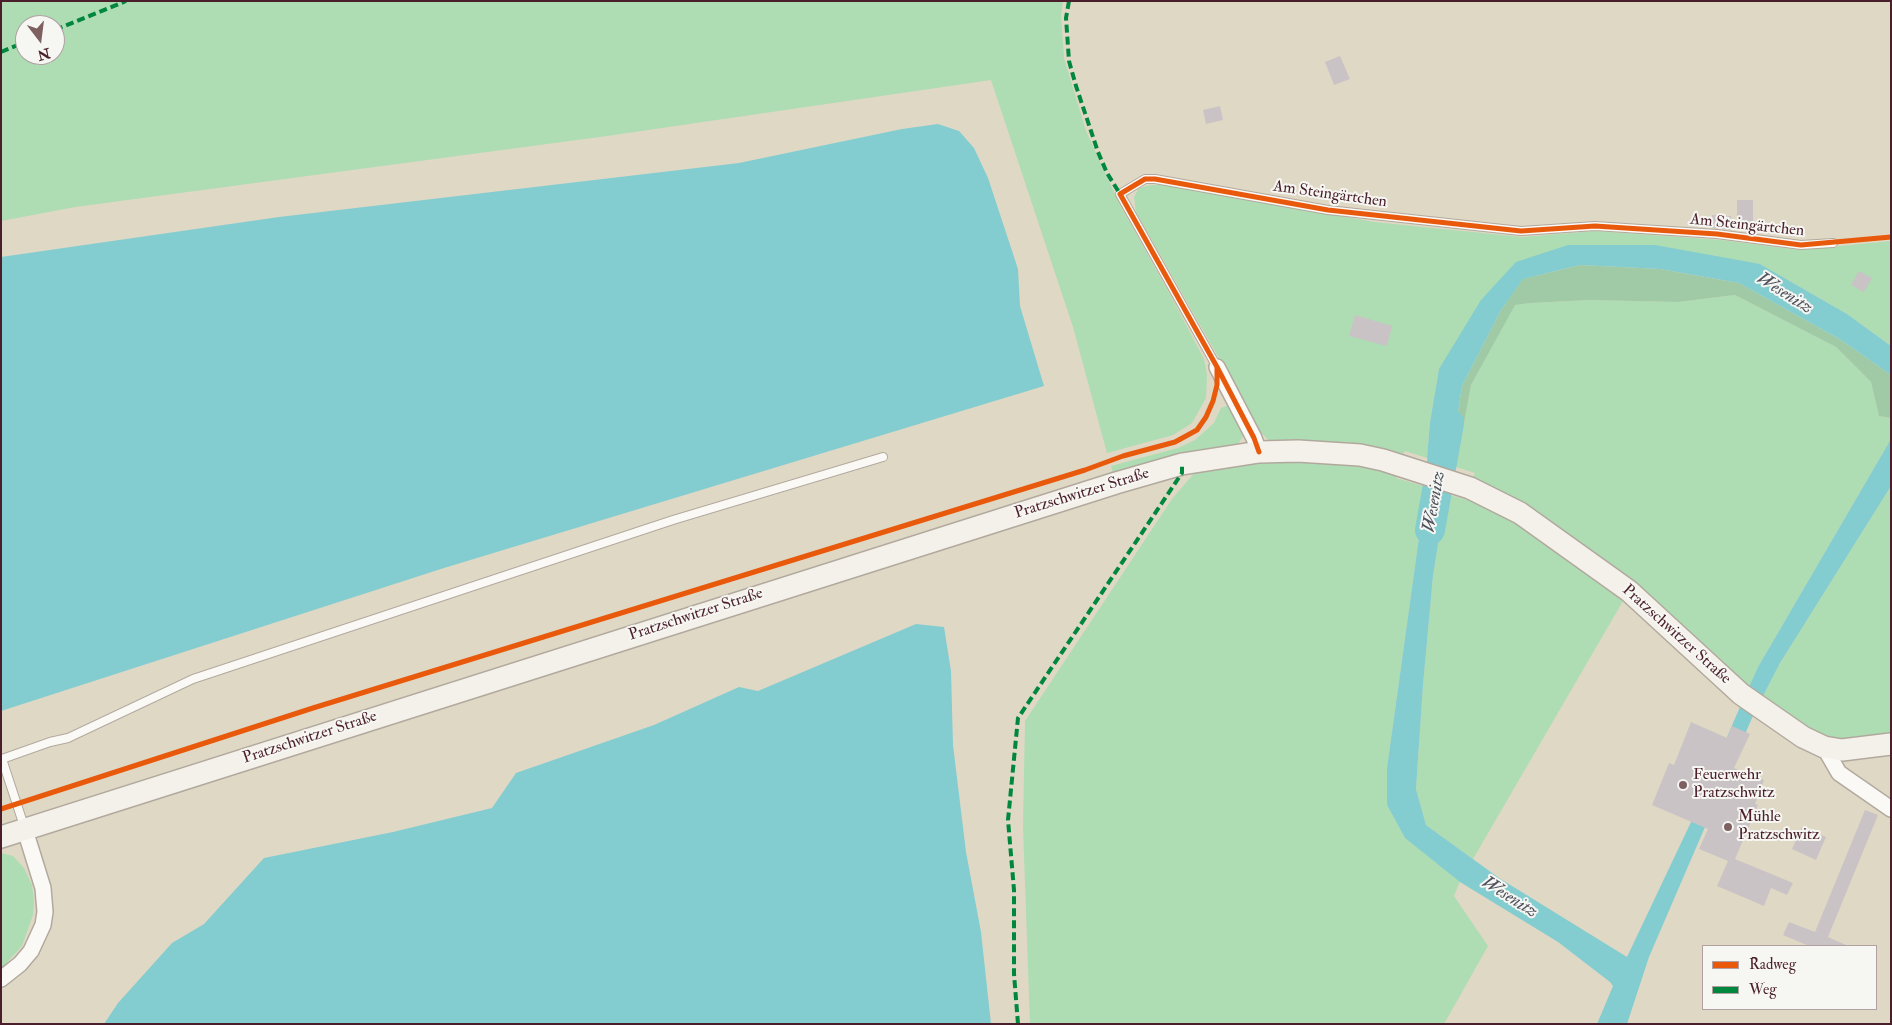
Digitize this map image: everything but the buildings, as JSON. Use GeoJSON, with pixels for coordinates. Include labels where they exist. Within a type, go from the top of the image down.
{"type":"FeatureCollection","features":[{"type":"Feature","properties":{"kind":"street","name":"Am Steingärtchen"},"geometry":{"type":"LineString","coordinates":[[1217,367],[1254,438],[1259,452]]}},
{"type":"Feature","properties":{"kind":"street","name":"Pratzschwitzer Straße"},"geometry":{"type":"LineString","coordinates":[[1,837],[1116,482],[1182,464],[1259,452],[1298,451],[1360,455],[1400,465],[1470,488],[1520,513],[1628,591],[1741,694],[1761,706],[1803,737],[1824,747],[1842,750],[1891,744]]}},
{"type":"Feature","properties":{"kind":"street"},"geometry":{"type":"LineString","coordinates":[[1824,747],[1839,773],[1891,809]]}},
{"type":"Feature","properties":{"kind":"street"},"geometry":{"type":"LineString","coordinates":[[1,979],[20,964],[31,951],[43,925],[43,888],[25,830]]}},
{"type":"Feature","properties":{"kind":"lane","name":"Am Steingärtchen"},"geometry":{"type":"LineString","coordinates":[[1217,367],[1120,194],[1144,179],[1155,179],[1328,210],[1521,231],[1595,226],[1717,234],[1801,245],[1833,243]]}},
{"type":"Feature","properties":{"kind":"lane"},"geometry":{"type":"LineString","coordinates":[[25,830],[2,759],[50,742],[68,738],[193,679],[664,523],[883,457]]}},
{"type":"Feature","properties":{"kind":"green space"},"geometry":{"type":"Polygon","coordinates":[[[1,1],[1063,1],[1061,16],[1064,58],[1086,131],[1120,205],[1204,359],[1207,375],[1206,398],[1192,423],[1173,435],[1107,453],[1073,327],[991,80],[607,136],[75,207],[1,221],[1,1]]]}},
{"type":"Feature","properties":{"kind":"green space"},"geometry":{"type":"Polygon","coordinates":[[[1151,185],[1164,185],[1374,222],[1522,237],[1595,231],[1721,240],[1799,250],[1891,241],[1891,346],[1847,314],[1760,264],[1568,245],[1439,369],[1430,422],[1427,458],[1405,451],[1403,454],[1326,442],[1269,441],[1258,429],[1136,212],[1134,197],[1139,188],[1151,185]]]}},
{"type":"Feature","properties":{"kind":"green space"},"geometry":{"type":"Polygon","coordinates":[[[1580,265],[1660,269],[1739,283],[1841,340],[1891,375],[1891,418],[1879,416],[1871,382],[1836,347],[1735,295],[1678,302],[1589,300],[1531,303],[1515,305],[1471,385],[1456,467],[1450,465],[1462,386],[1501,310],[1523,279],[1580,265]]]}},
{"type":"Feature","properties":{"kind":"green space"},"geometry":{"type":"Polygon","coordinates":[[[1735,295],[1836,347],[1871,382],[1879,416],[1891,418],[1891,439],[1758,667],[1748,689],[1473,479],[1475,473],[1456,467],[1471,385],[1514,305],[1589,300],[1678,302],[1735,295]]]}},
{"type":"Feature","properties":{"kind":"green space"},"geometry":{"type":"Polygon","coordinates":[[[1229,405],[1241,423],[1243,437],[1237,445],[1114,476],[1111,466],[1178,448],[1195,440],[1214,423],[1221,408],[1229,405]]]}},
{"type":"Feature","properties":{"kind":"green space"},"geometry":{"type":"Polygon","coordinates":[[[1263,460],[1357,464],[1397,473],[1396,478],[1426,487],[1387,768],[1387,805],[1405,838],[1460,881],[1454,896],[1488,946],[1444,1024],[1030,1024],[1023,827],[1025,721],[1172,499],[1196,471],[1263,460]]]}},
{"type":"Feature","properties":{"kind":"green space"},"geometry":{"type":"Polygon","coordinates":[[[1891,486],[1891,739],[1847,741],[1814,733],[1762,698],[1780,663],[1891,486]]]}},
{"type":"Feature","properties":{"kind":"green space"},"geometry":{"type":"Polygon","coordinates":[[[1446,494],[1467,500],[1468,496],[1515,519],[1572,557],[1623,601],[1473,859],[1426,825],[1416,789],[1433,576],[1446,494]]]}},
{"type":"Feature","properties":{"kind":"green space"},"geometry":{"type":"Polygon","coordinates":[[[1,853],[13,856],[24,868],[32,885],[34,901],[33,915],[22,946],[1,969],[1,853]]]}},
{"type":"Feature","properties":{"kind":"water"},"geometry":{"type":"Polygon","coordinates":[[[938,124],[959,131],[974,148],[988,178],[1018,269],[1020,306],[1044,386],[444,568],[1,711],[1,257],[279,217],[739,163],[902,129],[938,124]]]}},
{"type":"Feature","properties":{"kind":"water"},"geometry":{"type":"Polygon","coordinates":[[[1568,245],[1655,245],[1760,264],[1847,314],[1891,346],[1891,375],[1841,340],[1739,283],[1660,269],[1580,265],[1523,279],[1501,310],[1462,386],[1450,465],[1427,458],[1430,422],[1439,369],[1481,300],[1516,262],[1568,245]]]}},
{"type":"Feature","properties":{"kind":"water"},"geometry":{"type":"Polygon","coordinates":[[[1891,439],[1891,486],[1780,663],[1762,698],[1748,689],[1758,667],[1891,439]]]}},
{"type":"Feature","properties":{"kind":"water"},"geometry":{"type":"Polygon","coordinates":[[[1426,487],[1446,494],[1433,576],[1416,789],[1426,825],[1499,878],[1627,957],[1691,822],[1742,702],[1755,711],[1649,957],[1627,1024],[1597,1024],[1613,986],[1610,982],[1558,942],[1460,882],[1405,838],[1387,805],[1387,768],[1426,487]]]}},
{"type":"Feature","properties":{"kind":"water"},"geometry":{"type":"Polygon","coordinates":[[[916,624],[944,627],[951,671],[953,745],[966,852],[981,932],[991,1024],[104,1024],[118,1003],[172,943],[204,924],[264,858],[393,832],[492,808],[516,773],[654,725],[739,687],[758,691],[916,624]]]}},
{"type":"Feature","properties":{"kind":"waterway","name":"Wesenitz"},"geometry":{"type":"LineString","coordinates":[[1430,530],[1449,423]]}},
{"type":"Feature","properties":{"kind":"marked path"},"geometry":{"type":"LineString","coordinates":[[65,26],[126,1]]}},
{"type":"Feature","properties":{"kind":"marked path"},"geometry":{"type":"LineString","coordinates":[[1069,1],[1066,18],[1069,61],[1098,152],[1107,173],[1120,194]]}},
{"type":"Feature","properties":{"kind":"marked path"},"geometry":{"type":"LineString","coordinates":[[1,52],[15,46]]}},
{"type":"Feature","properties":{"kind":"marked path"},"geometry":{"type":"LineString","coordinates":[[1018,1024],[1014,974],[1014,890],[1008,820],[1018,718],[1182,473],[1182,464]]}},
{"type":"Feature","properties":{"kind":"cycle path"},"geometry":{"type":"LineString","coordinates":[[1259,452],[1254,438],[1217,367],[1120,194],[1145,179],[1155,179],[1328,210],[1521,231],[1595,226],[1717,234],[1801,245],[1891,237]]}},
{"type":"Feature","properties":{"kind":"cycle path"},"geometry":{"type":"LineString","coordinates":[[1,809],[313,708],[1085,470],[1123,456],[1175,442],[1197,430],[1206,417],[1217,385],[1217,367]]}},
{"type":"Feature","properties":{"kind":"place","name":"Feuerwehr Pratzschwitz"},"geometry":{"type":"Point","coordinates":[1683,785]}},
{"type":"Feature","properties":{"kind":"place","name":"Mühle Pratzschwitz"},"geometry":{"type":"Point","coordinates":[1728,827]}}]}
